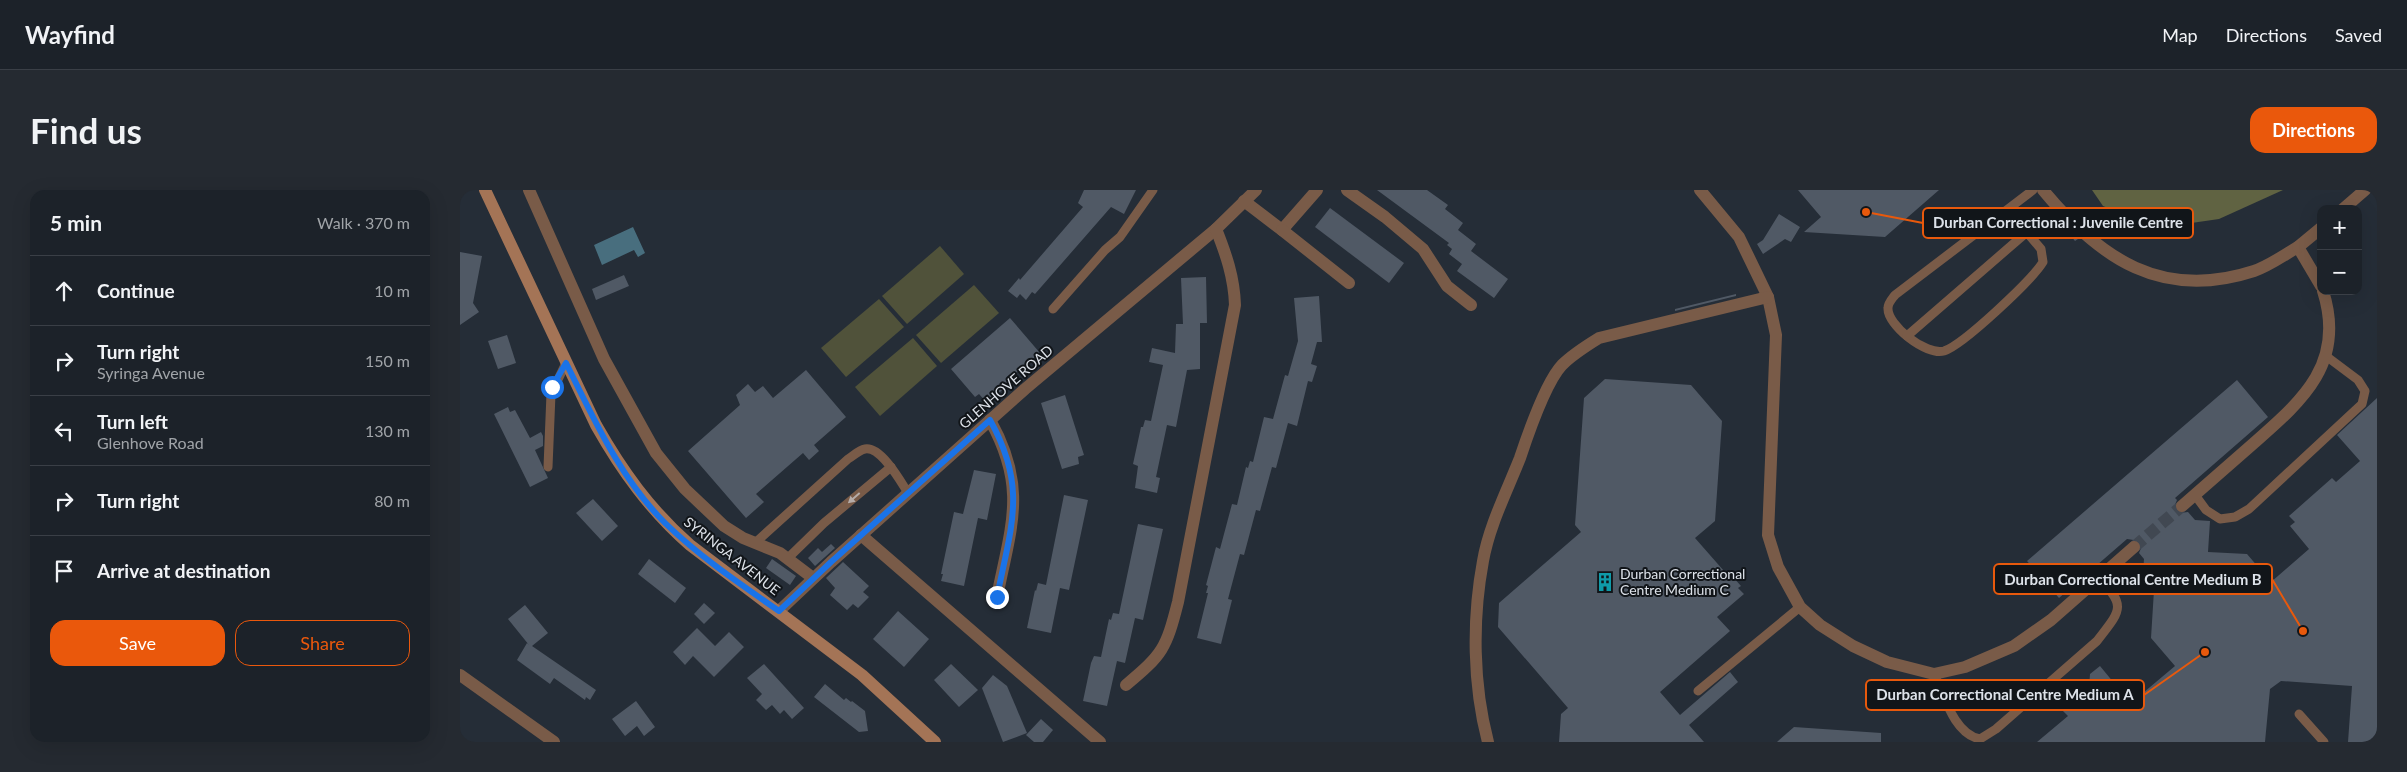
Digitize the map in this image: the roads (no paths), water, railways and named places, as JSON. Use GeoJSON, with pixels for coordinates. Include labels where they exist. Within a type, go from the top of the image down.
{"type":"FeatureCollection","features":[{"type":"Feature","properties":{"kind":"street","name":"SYRINGA AVENUE"},"geometry":{"type":"LineString","coordinates":[[485,190],[566,363],[616,460],[630,481],[664,522],[733,579],[779,611],[862,675],[934,742]]}},
{"type":"Feature","properties":{"kind":"street"},"geometry":{"type":"LineString","coordinates":[[529,190],[604,359],[656,453],[685,489],[724,526],[754,543],[770,548],[814,578]]}},
{"type":"Feature","properties":{"kind":"street","name":"GLENHOVE ROAD"},"geometry":{"type":"LineString","coordinates":[[779,611],[990,420],[1216,229],[1256,190]]}},
{"type":"Feature","properties":{"kind":"street"},"geometry":{"type":"LineString","coordinates":[[1282,230],[1317,190]]}},
{"type":"Feature","properties":{"kind":"street"},"geometry":{"type":"LineString","coordinates":[[1347,190],[1385,217],[1422,249],[1433,262],[1448,286],[1471,305]]}},
{"type":"Feature","properties":{"kind":"street"},"geometry":{"type":"LineString","coordinates":[[1700,190],[1738,237],[1768,297],[1776,335],[1768,535],[1778,567],[1800,608],[1820,625],[1853,646],[1887,662],[1934,674],[1966,667],[2014,646],[2051,620],[2134,547]]}},
{"type":"Feature","properties":{"kind":"street"},"geometry":{"type":"LineString","coordinates":[[2043,190],[2091,242],[2136,269],[2169,279],[2195,283],[2228,278],[2256,270],[2298,247],[2317,231]]}},
{"type":"Feature","properties":{"kind":"street"},"geometry":{"type":"LineString","coordinates":[[2348,205],[2365,190]]}},
{"type":"Feature","properties":{"kind":"street"},"geometry":{"type":"LineString","coordinates":[[1244,202],[1349,283]]}},
{"type":"Feature","properties":{"kind":"street"},"geometry":{"type":"LineString","coordinates":[[1126,685],[1162,652],[1170,635],[1178,602],[1236,305],[1234,284],[1227,256],[1216,229]]}},
{"type":"Feature","properties":{"kind":"street"},"geometry":{"type":"LineString","coordinates":[[2298,247],[2317,279]]}},
{"type":"Feature","properties":{"kind":"street"},"geometry":{"type":"LineString","coordinates":[[2182,506],[2295,407],[2313,383],[2326,356],[2329,310],[2324,295]]}},
{"type":"Feature","properties":{"kind":"street"},"geometry":{"type":"LineString","coordinates":[[1488,742],[1482,717],[1476,648],[1483,560],[1524,445],[1561,366],[1580,349],[1599,338],[1768,297]]}},
{"type":"Feature","properties":{"kind":"street"},"geometry":{"type":"LineString","coordinates":[[990,420],[1008,458],[1015,496],[997,597]]}},
{"type":"Feature","properties":{"kind":"street"},"geometry":{"type":"LineString","coordinates":[[861,535],[1100,742]]}},
{"type":"Feature","properties":{"kind":"street"},"geometry":{"type":"LineString","coordinates":[[460,676],[554,742]]}},
{"type":"Feature","properties":{"kind":"street"},"geometry":{"type":"LineString","coordinates":[[533,728],[534,742]]}},
{"type":"Feature","properties":{"kind":"lane"},"geometry":{"type":"LineString","coordinates":[[1052,310],[1105,250],[1120,237],[1153,190]]}},
{"type":"Feature","properties":{"kind":"lane"},"geometry":{"type":"LineString","coordinates":[[2008,210],[2040,248],[2043,262],[2037,271],[1999,309],[1952,347],[1943,351],[1926,350],[1915,344],[1889,316],[1887,309],[1889,302],[1895,295],[2033,190]]}},
{"type":"Feature","properties":{"kind":"lane"},"geometry":{"type":"LineString","coordinates":[[1907,336],[2027,232]]}},
{"type":"Feature","properties":{"kind":"lane"},"geometry":{"type":"LineString","coordinates":[[2195,495],[2206,510],[2220,519],[2236,517],[2248,509],[2362,404],[2365,391],[2358,380],[2326,356]]}},
{"type":"Feature","properties":{"kind":"lane"},"geometry":{"type":"LineString","coordinates":[[548,467],[551,394],[566,363]]}},
{"type":"Feature","properties":{"kind":"lane"},"geometry":{"type":"LineString","coordinates":[[754,543],[848,459],[863,449],[873,450],[891,467],[908,493]]}},
{"type":"Feature","properties":{"kind":"lane"},"geometry":{"type":"LineString","coordinates":[[787,558],[891,467]]}},
{"type":"Feature","properties":{"kind":"lane"},"geometry":{"type":"LineString","coordinates":[[1934,674],[1950,710],[1963,730],[1971,737],[1980,739],[1996,729],[2097,641],[2110,624],[2116,615],[2118,601],[2098,578]]}},
{"type":"Feature","properties":{"kind":"lane"},"geometry":{"type":"LineString","coordinates":[[1698,692],[1800,608]]}},
{"type":"Feature","properties":{"kind":"lane"},"geometry":{"type":"LineString","coordinates":[[2298,714],[2324,742]]}},
{"type":"Feature","properties":{"kind":"water"},"geometry":{"type":"Polygon","coordinates":[[[633,227],[645,253],[638,257],[634,250],[602,265],[594,245],[633,227]]]}},
{"type":"Feature","properties":{"kind":"tunnel"},"geometry":{"type":"LineString","coordinates":[[2134,547],[2182,506]]}},
{"type":"Feature","properties":{"kind":"place","name":"Durban Correctional : Juvenile Centre"},"geometry":{"type":"Point","coordinates":[1866,212]}},
{"type":"Feature","properties":{"kind":"place","name":"Durban Correctional Centre Medium C"},"geometry":{"type":"Point","coordinates":[1605,582]}},
{"type":"Feature","properties":{"kind":"place","name":"Durban Correctional Centre Medium B"},"geometry":{"type":"Point","coordinates":[2303,631]}},
{"type":"Feature","properties":{"kind":"place","name":"Durban Correctional Centre Medium A"},"geometry":{"type":"Point","coordinates":[2205,652]}}]}
